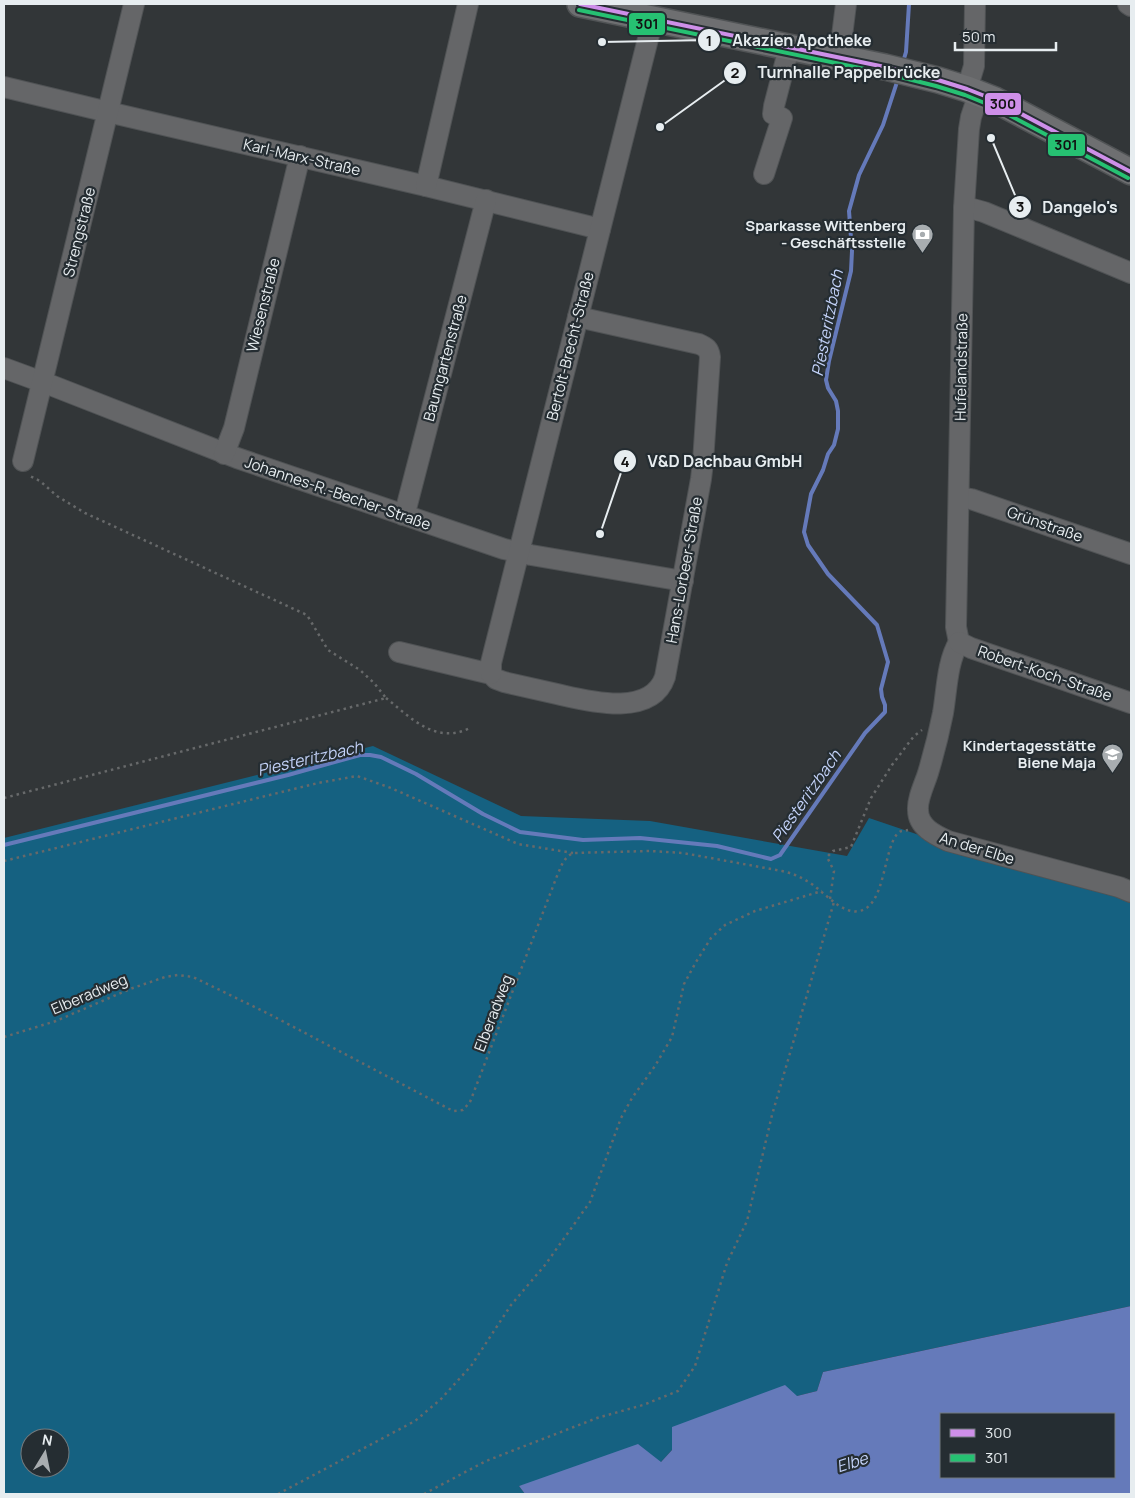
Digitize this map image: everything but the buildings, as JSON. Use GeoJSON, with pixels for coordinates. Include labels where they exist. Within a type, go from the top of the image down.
{"type":"FeatureCollection","features":[{"type":"Feature","properties":{"kind":"main road"},"geometry":{"type":"LineString","coordinates":[[580,4],[884,67],[938,80],[973,91],[1022,114],[1131,172]]}},
{"type":"Feature","properties":{"kind":"street","name":"Strengstraße"},"geometry":{"type":"LineString","coordinates":[[23,461],[134,4]]}},
{"type":"Feature","properties":{"kind":"street"},"geometry":{"type":"LineString","coordinates":[[426,186],[468,4]]}},
{"type":"Feature","properties":{"kind":"street"},"geometry":{"type":"LineString","coordinates":[[838,58],[846,4]]}},
{"type":"Feature","properties":{"kind":"street","name":"Hufelandstraße"},"geometry":{"type":"LineString","coordinates":[[959,642],[956,627],[964,208],[973,91],[974,4]]}},
{"type":"Feature","properties":{"kind":"street","name":"Bertolt-Brecht-Straße"},"geometry":{"type":"LineString","coordinates":[[491,674],[491,663],[653,19]]}},
{"type":"Feature","properties":{"kind":"street"},"geometry":{"type":"LineString","coordinates":[[764,174],[782,118],[773,114],[790,48]]}},
{"type":"Feature","properties":{"kind":"street","name":"Karl-Marx-Straße"},"geometry":{"type":"LineString","coordinates":[[4,87],[486,200],[600,229]]}},
{"type":"Feature","properties":{"kind":"street","name":"Wiesenstraße"},"geometry":{"type":"LineString","coordinates":[[224,454],[234,428],[300,156]]}},
{"type":"Feature","properties":{"kind":"street","name":"Baumgartenstraße"},"geometry":{"type":"LineString","coordinates":[[403,515],[486,200]]}},
{"type":"Feature","properties":{"kind":"street"},"geometry":{"type":"LineString","coordinates":[[964,208],[973,208],[984,212],[1131,273]]}},
{"type":"Feature","properties":{"kind":"street","name":"Hans-Lorbeer-Straße"},"geometry":{"type":"LineString","coordinates":[[399,652],[491,674],[496,679],[504,682],[597,703],[622,703],[640,700],[656,693],[662,686],[683,580],[703,462],[709,352],[699,344],[578,317]]}},
{"type":"Feature","properties":{"kind":"street","name":"Johannes-R.-Becher-Straße"},"geometry":{"type":"LineString","coordinates":[[4,368],[224,454],[504,549],[683,580]]}},
{"type":"Feature","properties":{"kind":"street","name":"Grünstraße"},"geometry":{"type":"LineString","coordinates":[[959,497],[971,499],[1131,554]]}},
{"type":"Feature","properties":{"kind":"street","name":"Robert-Koch-Straße"},"geometry":{"type":"LineString","coordinates":[[959,642],[971,648],[1131,703]]}},
{"type":"Feature","properties":{"kind":"street","name":"An der Elbe"},"geometry":{"type":"LineString","coordinates":[[959,642],[952,653],[934,754],[921,793],[918,810],[922,823],[932,834],[948,841],[1119,887],[1131,892]]}},
{"type":"Feature","properties":{"kind":"path"},"geometry":{"type":"LineString","coordinates":[[23,461],[27,474],[40,481],[56,496],[84,513],[306,615],[328,650],[360,670],[386,698],[412,719],[430,730],[445,734],[462,732],[470,728]]}},
{"type":"Feature","properties":{"kind":"path"},"geometry":{"type":"LineString","coordinates":[[4,798],[386,698]]}},
{"type":"Feature","properties":{"kind":"path"},"geometry":{"type":"LineString","coordinates":[[830,899],[834,871],[827,857],[833,851],[850,847],[871,798],[892,765],[914,736],[942,716]]}},
{"type":"Feature","properties":{"kind":"path"},"geometry":{"type":"LineString","coordinates":[[4,860],[318,783],[357,776],[391,788],[518,844],[574,854],[650,851],[691,854],[782,871],[809,881],[834,902],[854,912],[863,911],[869,907],[878,893],[897,834],[906,830],[932,834]]}},
{"type":"Feature","properties":{"kind":"path","name":"Elberadweg"},"geometry":{"type":"LineString","coordinates":[[4,1037],[56,1021],[130,989],[165,977],[178,975],[193,977],[269,1014],[454,1111],[463,1110],[470,1102],[557,876],[564,860],[574,854]]}},
{"type":"Feature","properties":{"kind":"path"},"geometry":{"type":"LineString","coordinates":[[278,1494],[415,1421],[453,1386],[471,1366],[510,1305],[545,1265],[590,1202],[621,1118],[672,1037],[684,984],[711,938],[725,925],[755,911],[822,891]]}},
{"type":"Feature","properties":{"kind":"path"},"geometry":{"type":"LineString","coordinates":[[424,1494],[486,1461],[597,1418],[678,1391],[695,1366],[727,1263],[747,1221],[772,1115],[834,902]]}},
{"type":"Feature","properties":{"kind":"shaded area"},"geometry":{"type":"Polygon","coordinates":[[[373,746],[521,816],[650,821],[847,856],[869,818],[931,839],[1131,897],[1131,1306],[823,1372],[817,1391],[797,1396],[672,1450],[661,1462],[519,1486],[525,1494],[4,1494],[4,838],[373,746]]]}},
{"type":"Feature","properties":{"kind":"water","name":"Elbe"},"geometry":{"type":"Polygon","coordinates":[[[1131,1306],[1131,1494],[525,1494],[519,1486],[638,1444],[661,1462],[672,1450],[672,1427],[785,1385],[797,1396],[817,1391],[823,1372],[1131,1306]]]}},
{"type":"Feature","properties":{"kind":"waterway","name":"Piesteritzbach"},"geometry":{"type":"LineString","coordinates":[[903,62],[906,52],[909,4]]}},
{"type":"Feature","properties":{"kind":"waterway","name":"Piesteritzbach"},"geometry":{"type":"LineString","coordinates":[[4,845],[288,775],[360,755],[370,755],[381,757],[416,774],[483,814],[520,832],[583,840],[640,838],[717,846],[771,859],[780,855],[865,733],[885,712],[881,689],[888,662],[877,625],[828,574],[808,545],[804,532],[811,494],[823,470],[828,454],[834,445],[838,429],[836,401],[828,388],[826,380],[851,271],[852,251],[849,211],[859,175],[883,125],[898,79]]}},
{"type":"Feature","properties":{"kind":"transit line","name":"300"},"geometry":{"type":"LineString","coordinates":[[580,4],[885,67],[938,80],[995,100],[1131,172]]}},
{"type":"Feature","properties":{"kind":"transit line","name":"301"},"geometry":{"type":"LineString","coordinates":[[579,10],[884,73],[936,86],[992,106],[1128,178]]}},
{"type":"Feature","properties":{"kind":"place","name":"Akazien Apotheke"},"geometry":{"type":"Point","coordinates":[602,42]}},
{"type":"Feature","properties":{"kind":"place","name":"Turnhalle Pappelbrücke"},"geometry":{"type":"Point","coordinates":[660,127]}},
{"type":"Feature","properties":{"kind":"place","name":"Dangelo's"},"geometry":{"type":"Point","coordinates":[991,138]}},
{"type":"Feature","properties":{"kind":"place","name":"Sparkasse Wittenberg - Geschäftsstelle"},"geometry":{"type":"Point","coordinates":[922,253]}},
{"type":"Feature","properties":{"kind":"place","name":"V&D Dachbau GmbH"},"geometry":{"type":"Point","coordinates":[600,534]}},
{"type":"Feature","properties":{"kind":"place","name":"Kindertagesstätte Biene Maja"},"geometry":{"type":"Point","coordinates":[1112,773]}}]}
